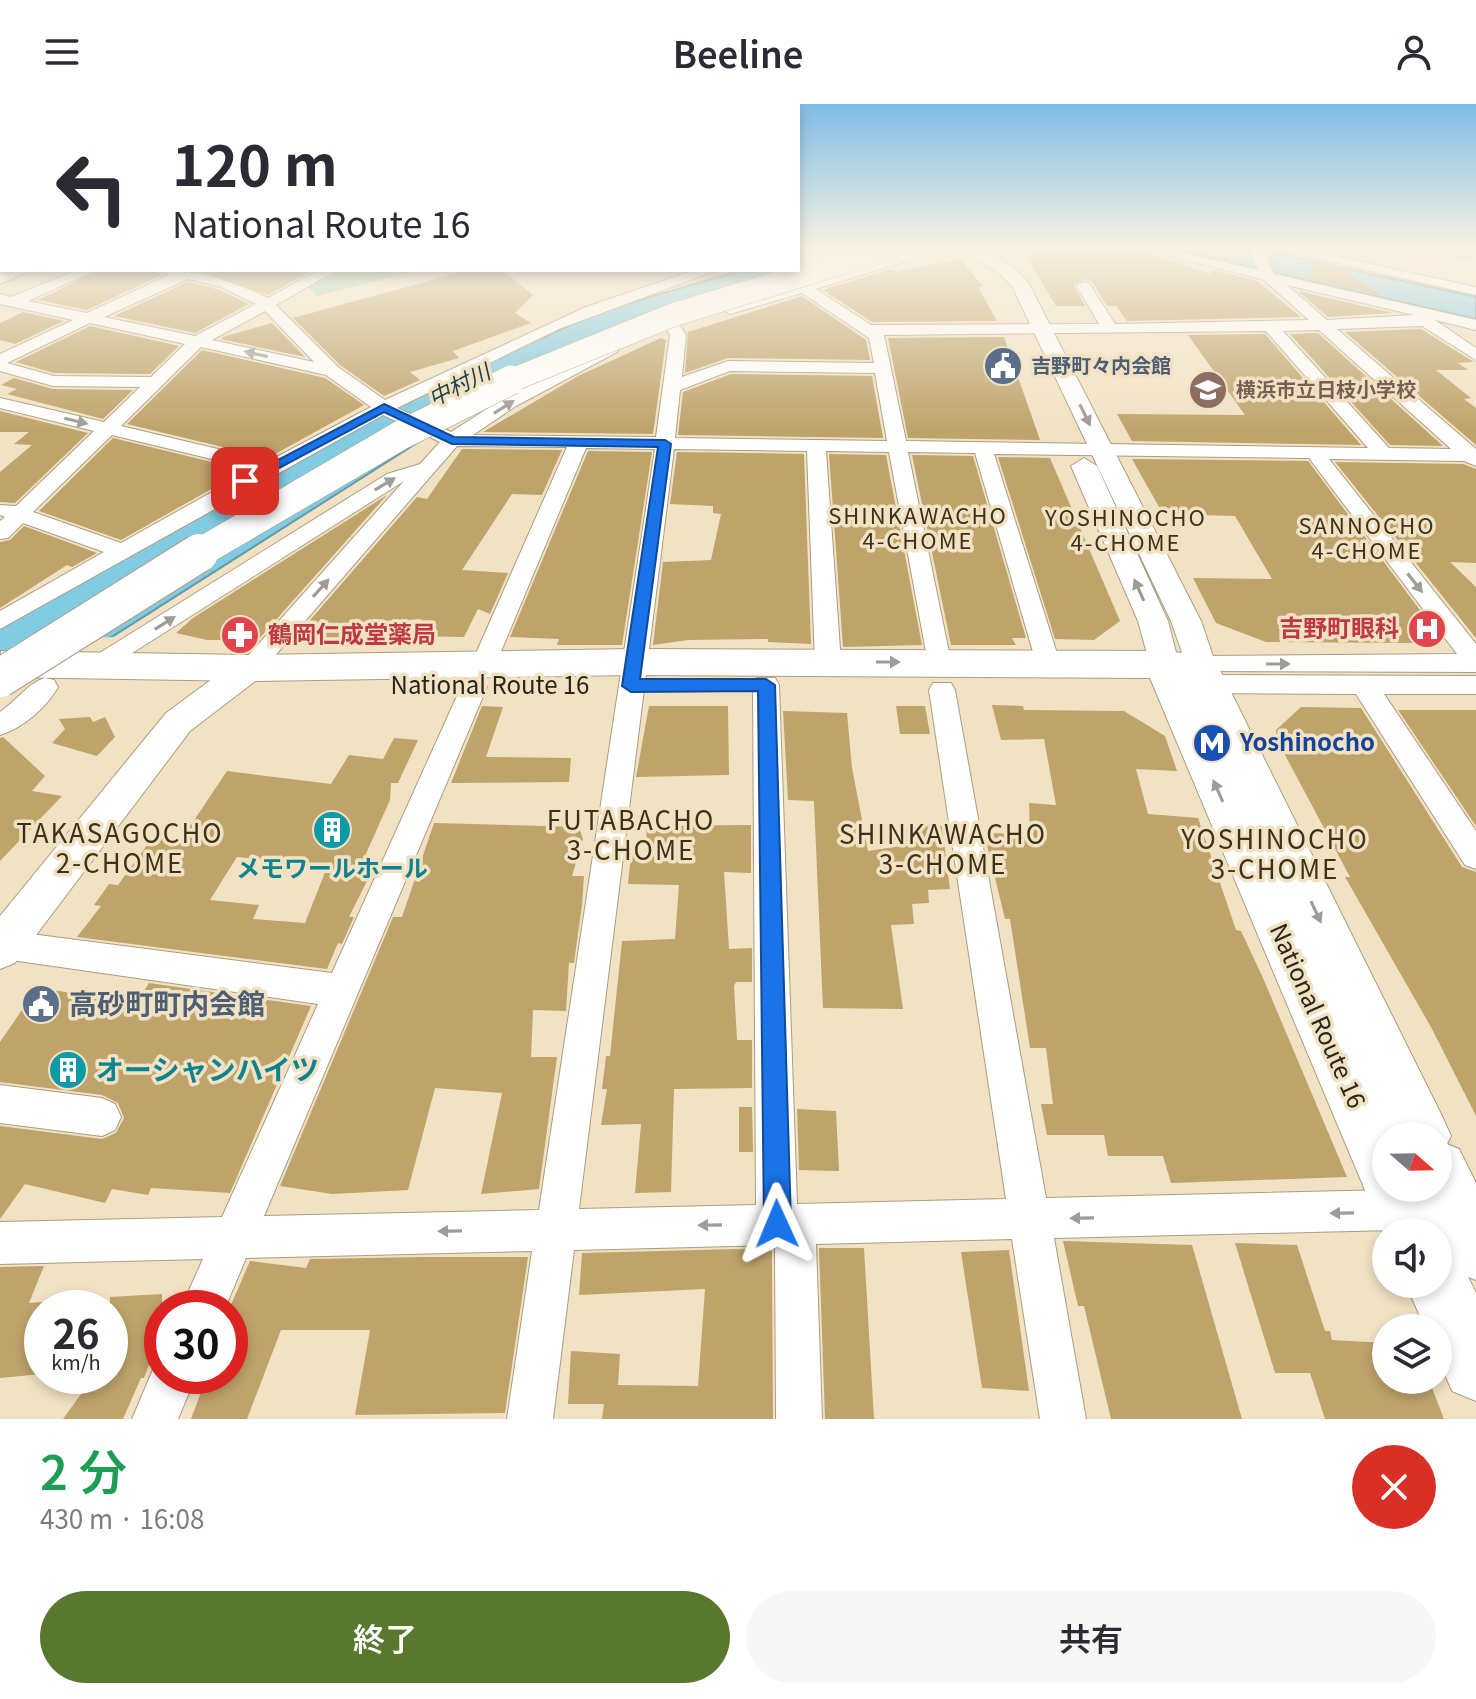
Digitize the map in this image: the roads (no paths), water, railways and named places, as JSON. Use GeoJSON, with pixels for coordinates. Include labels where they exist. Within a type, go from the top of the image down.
{"type":"FeatureCollection","features":[{"type":"Feature","properties":{"kind":"highway"},"geometry":{"type":"LineString","coordinates":[[0,670],[348,454],[495,376],[613,324],[662,307]]}},
{"type":"Feature","properties":{"kind":"highway"},"geometry":{"type":"LineString","coordinates":[[0,663],[308,488],[483,393],[603,340],[698,307]]}},
{"type":"Feature","properties":{"kind":"highway"},"geometry":{"type":"LineString","coordinates":[[0,678],[103,606]]}},
{"type":"Feature","properties":{"kind":"highway"},"geometry":{"type":"LineString","coordinates":[[0,687],[103,606]]}},
{"type":"Feature","properties":{"kind":"highway","name":"National Route 16"},"geometry":{"type":"LineString","coordinates":[[0,663],[99,665],[235,678],[271,685],[633,674],[828,663],[940,676],[1047,663],[1186,675]]}},
{"type":"Feature","properties":{"kind":"highway","name":"National Route 16"},"geometry":{"type":"LineString","coordinates":[[633,674],[766,685],[940,676],[1186,675]]}},
{"type":"Feature","properties":{"kind":"highway","name":"National Route 16"},"geometry":{"type":"LineString","coordinates":[[1186,675],[1415,1122]]}},
{"type":"Feature","properties":{"kind":"highway","name":"National Route 16"},"geometry":{"type":"LineString","coordinates":[[1186,675],[1430,1204]]}},
{"type":"Feature","properties":{"kind":"highway","name":"National Route 16"},"geometry":{"type":"LineString","coordinates":[[0,687],[235,678]]}},
{"type":"Feature","properties":{"kind":"highway"},"geometry":{"type":"LineString","coordinates":[[1444,1298],[1476,1367]]}},
{"type":"Feature","properties":{"kind":"main road"},"geometry":{"type":"LineString","coordinates":[[1020,307],[1033,327]]}},
{"type":"Feature","properties":{"kind":"main road"},"geometry":{"type":"LineString","coordinates":[[1026,307],[1090,450],[1186,621],[1186,675]]}},
{"type":"Feature","properties":{"kind":"main road"},"geometry":{"type":"LineString","coordinates":[[2,946],[178,722],[235,678]]}},
{"type":"Feature","properties":{"kind":"street"},"geometry":{"type":"LineString","coordinates":[[43,307],[332,371]]}},
{"type":"Feature","properties":{"kind":"street"},"geometry":{"type":"LineString","coordinates":[[0,363],[112,307]]}},
{"type":"Feature","properties":{"kind":"street"},"geometry":{"type":"LineString","coordinates":[[0,533],[10,511],[108,429],[198,341],[256,307]]}},
{"type":"Feature","properties":{"kind":"street"},"geometry":{"type":"LineString","coordinates":[[270,307],[332,371],[387,410],[447,438],[578,443],[1474,456]]}},
{"type":"Feature","properties":{"kind":"street"},"geometry":{"type":"LineString","coordinates":[[0,621],[269,467],[387,410],[553,323],[592,307]]}},
{"type":"Feature","properties":{"kind":"street"},"geometry":{"type":"LineString","coordinates":[[235,678],[428,468],[447,438],[606,351],[740,307]]}},
{"type":"Feature","properties":{"kind":"street"},"geometry":{"type":"LineString","coordinates":[[835,307],[877,336],[940,676],[1027,1219],[1063,1419]]}},
{"type":"Feature","properties":{"kind":"street"},"geometry":{"type":"LineString","coordinates":[[1097,307],[1109,327]]}},
{"type":"Feature","properties":{"kind":"street"},"geometry":{"type":"LineString","coordinates":[[1303,307],[1474,456]]}},
{"type":"Feature","properties":{"kind":"street"},"geometry":{"type":"LineString","coordinates":[[1404,307],[1476,325]]}},
{"type":"Feature","properties":{"kind":"street"},"geometry":{"type":"LineString","coordinates":[[1411,309],[1476,355]]}},
{"type":"Feature","properties":{"kind":"street"},"geometry":{"type":"LineString","coordinates":[[869,330],[1271,327],[1425,321]]}},
{"type":"Feature","properties":{"kind":"street"},"geometry":{"type":"LineString","coordinates":[[530,1419],[665,444],[678,335],[673,327]]}},
{"type":"Feature","properties":{"kind":"street"},"geometry":{"type":"LineString","coordinates":[[1271,327],[1385,455]]}},
{"type":"Feature","properties":{"kind":"street"},"geometry":{"type":"LineString","coordinates":[[0,363],[53,381],[158,382]]}},
{"type":"Feature","properties":{"kind":"street"},"geometry":{"type":"LineString","coordinates":[[672,387],[728,366],[883,368]]}},
{"type":"Feature","properties":{"kind":"street"},"geometry":{"type":"LineString","coordinates":[[0,403],[269,467]]}},
{"type":"Feature","properties":{"kind":"street"},"geometry":{"type":"LineString","coordinates":[[211,1290],[578,443]]}},
{"type":"Feature","properties":{"kind":"street"},"geometry":{"type":"LineString","coordinates":[[816,446],[828,663]]}},
{"type":"Feature","properties":{"kind":"street"},"geometry":{"type":"LineString","coordinates":[[983,449],[1047,663]]}},
{"type":"Feature","properties":{"kind":"street"},"geometry":{"type":"LineString","coordinates":[[1316,455],[1476,662]]}},
{"type":"Feature","properties":{"kind":"street"},"geometry":{"type":"LineString","coordinates":[[99,665],[394,478],[428,468]]}},
{"type":"Feature","properties":{"kind":"street"},"geometry":{"type":"LineString","coordinates":[[10,511],[123,551]]}},
{"type":"Feature","properties":{"kind":"street"},"geometry":{"type":"LineString","coordinates":[[1186,675],[1476,662]]}},
{"type":"Feature","properties":{"kind":"street"},"geometry":{"type":"LineString","coordinates":[[1186,675],[1364,685],[1476,685]]}},
{"type":"Feature","properties":{"kind":"street"},"geometry":{"type":"LineString","coordinates":[[766,685],[786,1224],[799,1419]]}},
{"type":"Feature","properties":{"kind":"street"},"geometry":{"type":"LineString","coordinates":[[1364,685],[1476,856]]}},
{"type":"Feature","properties":{"kind":"street"},"geometry":{"type":"LineString","coordinates":[[0,725],[27,707],[45,687]]}},
{"type":"Feature","properties":{"kind":"street"},"geometry":{"type":"LineString","coordinates":[[2,946],[340,991]]}},
{"type":"Feature","properties":{"kind":"street"},"geometry":{"type":"LineString","coordinates":[[0,1104],[102,1117]]}},
{"type":"Feature","properties":{"kind":"street"},"geometry":{"type":"LineString","coordinates":[[0,1243],[235,1235],[1027,1219],[1430,1204]]}},
{"type":"Feature","properties":{"kind":"street"},"geometry":{"type":"LineString","coordinates":[[155,1419],[165,1394]]}},
{"type":"Feature","properties":{"kind":"water"},"geometry":{"type":"Polygon","coordinates":[[[710,307],[588,353],[442,427],[0,708],[0,644],[554,332],[609,309],[710,307]]]}},
{"type":"Feature","properties":{"kind":"water"},"geometry":{"type":"Polygon","coordinates":[[[1425,307],[1476,307],[1476,319],[1425,307]]]}},
{"type":"Feature","properties":{"kind":"waterway","name":"中村川"},"geometry":{"type":"LineString","coordinates":[[0,645],[269,482],[538,346]]}},
{"type":"Feature","properties":{"kind":"place","name":"吉野町々内会館"},"geometry":{"type":"Point","coordinates":[1003,366]}},
{"type":"Feature","properties":{"kind":"place","name":"横浜市立日枝小学校"},"geometry":{"type":"Point","coordinates":[1208,390]}},
{"type":"Feature","properties":{"kind":"place","name":"吉野町眼科"},"geometry":{"type":"Point","coordinates":[1427,629]}},
{"type":"Feature","properties":{"kind":"place","name":"鶴岡仁成堂薬局"},"geometry":{"type":"Point","coordinates":[240,635]}},
{"type":"Feature","properties":{"kind":"place","name":"Yoshinocho"},"geometry":{"type":"Point","coordinates":[1212,743]}},
{"type":"Feature","properties":{"kind":"place","name":"メモワールホール"},"geometry":{"type":"Point","coordinates":[332,830]}},
{"type":"Feature","properties":{"kind":"place","name":"高砂町町内会館"},"geometry":{"type":"Point","coordinates":[41,1004]}},
{"type":"Feature","properties":{"kind":"place","name":"オーシャンハイツ"},"geometry":{"type":"Point","coordinates":[68,1070]}},
{"type":"Feature","properties":{"kind":"district","name":"SHINKAWACHO 4-CHOME"},"geometry":{"type":"Point","coordinates":[918,528]}},
{"type":"Feature","properties":{"kind":"district","name":"YOSHINOCHO 4-CHOME"},"geometry":{"type":"Point","coordinates":[1126,530]}},
{"type":"Feature","properties":{"kind":"district","name":"SANNOCHO 4-CHOME"},"geometry":{"type":"Point","coordinates":[1367,538]}},
{"type":"Feature","properties":{"kind":"district","name":"FUTABACHO 3-CHOME"},"geometry":{"type":"Point","coordinates":[631,836]}},
{"type":"Feature","properties":{"kind":"district","name":"TAKASAGOCHO 2-CHOME"},"geometry":{"type":"Point","coordinates":[120,849]}},
{"type":"Feature","properties":{"kind":"district","name":"SHINKAWACHO 3-CHOME"},"geometry":{"type":"Point","coordinates":[943,850]}},
{"type":"Feature","properties":{"kind":"district","name":"YOSHINOCHO 3-CHOME"},"geometry":{"type":"Point","coordinates":[1275,855]}}]}
